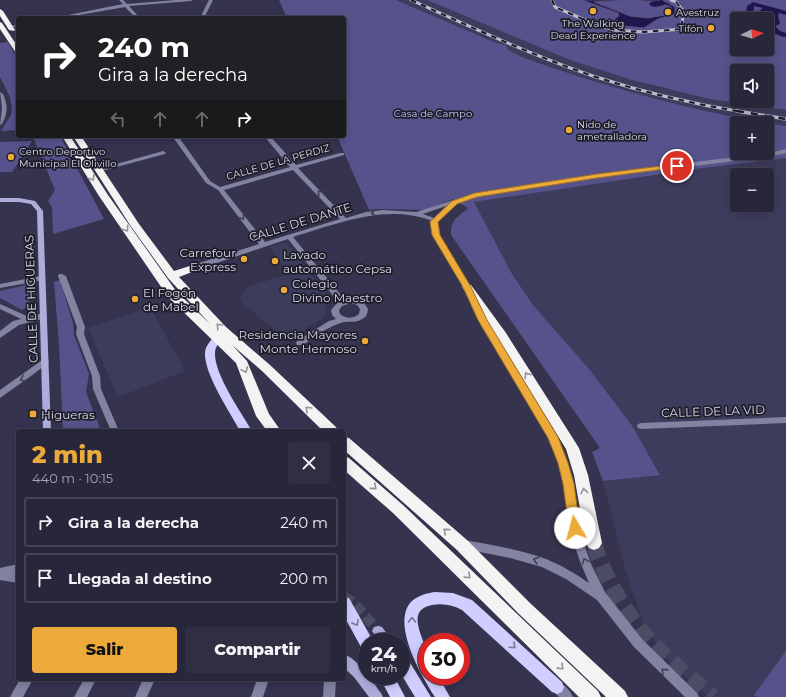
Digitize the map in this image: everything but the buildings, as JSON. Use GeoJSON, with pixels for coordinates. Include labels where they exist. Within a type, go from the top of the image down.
{"type":"FeatureCollection","features":[{"type":"Feature","properties":{"kind":"highway"},"geometry":{"type":"LineString","coordinates":[[0,11],[16,36]]}},
{"type":"Feature","properties":{"kind":"highway"},"geometry":{"type":"LineString","coordinates":[[0,24],[16,49]]}},
{"type":"Feature","properties":{"kind":"highway"},"geometry":{"type":"LineString","coordinates":[[67,138],[80,160],[152,267],[172,294],[240,361],[263,416],[273,429]]}},
{"type":"Feature","properties":{"kind":"highway"},"geometry":{"type":"LineString","coordinates":[[79,138],[98,170],[155,254],[172,276],[222,330],[329,429]]}},
{"type":"Feature","properties":{"kind":"highway"},"geometry":{"type":"LineString","coordinates":[[172,276],[196,267]]}},
{"type":"Feature","properties":{"kind":"highway"},"geometry":{"type":"LineString","coordinates":[[467,287],[502,336],[572,448],[581,475],[594,543]]}},
{"type":"Feature","properties":{"kind":"highway"},"geometry":{"type":"LineString","coordinates":[[346,444],[462,545],[524,608],[618,697]]}},
{"type":"Feature","properties":{"kind":"highway"},"geometry":{"type":"LineString","coordinates":[[346,464],[398,509],[592,697]]}},
{"type":"Feature","properties":{"kind":"main road","name":"CALLE DE HIGUERAS"},"geometry":{"type":"LineString","coordinates":[[0,200],[33,202],[40,211],[47,429]]}},
{"type":"Feature","properties":{"kind":"main road"},"geometry":{"type":"LineString","coordinates":[[216,339],[210,353],[210,363],[245,429]]}},
{"type":"Feature","properties":{"kind":"main road"},"geometry":{"type":"LineString","coordinates":[[418,649],[414,639],[412,613],[420,603],[426,600],[452,599],[467,605],[557,687]]}},
{"type":"Feature","properties":{"kind":"main road"},"geometry":{"type":"LineString","coordinates":[[346,607],[361,633]]}},
{"type":"Feature","properties":{"kind":"main road"},"geometry":{"type":"LineString","coordinates":[[346,662],[358,673],[377,697]]}},
{"type":"Feature","properties":{"kind":"main road"},"geometry":{"type":"LineString","coordinates":[[410,675],[424,697]]}},
{"type":"Feature","properties":{"kind":"main road"},"geometry":{"type":"LineString","coordinates":[[391,685],[398,697]]}},
{"type":"Feature","properties":{"kind":"main road"},"geometry":{"type":"LineString","coordinates":[[436,685],[443,697]]}},
{"type":"Feature","properties":{"kind":"street"},"geometry":{"type":"LineString","coordinates":[[121,0],[136,16]]}},
{"type":"Feature","properties":{"kind":"street"},"geometry":{"type":"LineString","coordinates":[[66,16],[126,5],[191,0]]}},
{"type":"Feature","properties":{"kind":"street"},"geometry":{"type":"LineString","coordinates":[[203,16],[211,0]]}},
{"type":"Feature","properties":{"kind":"street"},"geometry":{"type":"LineString","coordinates":[[10,27],[16,26]]}},
{"type":"Feature","properties":{"kind":"street"},"geometry":{"type":"LineString","coordinates":[[0,94],[6,110],[0,123]]}},
{"type":"Feature","properties":{"kind":"street"},"geometry":{"type":"LineString","coordinates":[[176,138],[208,182],[220,189],[263,244]]}},
{"type":"Feature","properties":{"kind":"street"},"geometry":{"type":"LineString","coordinates":[[269,138],[344,220]]}},
{"type":"Feature","properties":{"kind":"street"},"geometry":{"type":"LineString","coordinates":[[415,214],[475,195],[597,176],[769,155],[786,151]]}},
{"type":"Feature","properties":{"kind":"street"},"geometry":{"type":"LineString","coordinates":[[98,170],[163,153]]}},
{"type":"Feature","properties":{"kind":"street","name":"CALLE DE LA PERDIZ"},"geometry":{"type":"LineString","coordinates":[[220,189],[342,154]]}},
{"type":"Feature","properties":{"kind":"street"},"geometry":{"type":"LineString","coordinates":[[434,224],[454,202]]}},
{"type":"Feature","properties":{"kind":"street","name":"CALLE DE DANTE"},"geometry":{"type":"LineString","coordinates":[[196,267],[263,244],[373,212],[415,214]]}},
{"type":"Feature","properties":{"kind":"street"},"geometry":{"type":"LineString","coordinates":[[415,214],[429,218],[434,224],[436,235],[467,287],[482,320],[553,437],[569,484],[579,544],[586,564],[601,596],[638,643],[693,697]]}},
{"type":"Feature","properties":{"kind":"street"},"geometry":{"type":"LineString","coordinates":[[289,236],[342,302]]}},
{"type":"Feature","properties":{"kind":"street"},"geometry":{"type":"LineString","coordinates":[[62,276],[81,327],[80,334],[96,376],[97,389],[114,429]]}},
{"type":"Feature","properties":{"kind":"street"},"geometry":{"type":"LineString","coordinates":[[0,286],[42,278]]}},
{"type":"Feature","properties":{"kind":"street"},"geometry":{"type":"LineString","coordinates":[[342,302],[360,303],[364,309],[363,315],[351,320],[343,319],[336,315],[336,307],[342,302]]}},
{"type":"Feature","properties":{"kind":"street"},"geometry":{"type":"LineString","coordinates":[[0,306],[27,319]]}},
{"type":"Feature","properties":{"kind":"street"},"geometry":{"type":"LineString","coordinates":[[0,335],[16,324],[27,319],[43,316]]}},
{"type":"Feature","properties":{"kind":"street"},"geometry":{"type":"LineString","coordinates":[[300,343],[332,323],[343,319]]}},
{"type":"Feature","properties":{"kind":"street"},"geometry":{"type":"LineString","coordinates":[[0,395],[22,378],[29,376],[45,361]]}},
{"type":"Feature","properties":{"kind":"street","name":"CALLE DE LA VID"},"geometry":{"type":"LineString","coordinates":[[641,426],[786,420]]}},
{"type":"Feature","properties":{"kind":"street"},"geometry":{"type":"LineString","coordinates":[[462,545],[510,553],[544,562],[570,576],[601,596]]}},
{"type":"Feature","properties":{"kind":"street"},"geometry":{"type":"LineString","coordinates":[[0,574],[16,570]]}},
{"type":"Feature","properties":{"kind":"street"},"geometry":{"type":"LineString","coordinates":[[0,574],[16,578]]}},
{"type":"Feature","properties":{"kind":"street"},"geometry":{"type":"LineString","coordinates":[[16,697],[26,681]]}},
{"type":"Feature","properties":{"kind":"street"},"geometry":{"type":"LineString","coordinates":[[80,697],[89,681]]}},
{"type":"Feature","properties":{"kind":"street"},"geometry":{"type":"LineString","coordinates":[[141,697],[148,681]]}},
{"type":"Feature","properties":{"kind":"street"},"geometry":{"type":"LineString","coordinates":[[257,697],[262,681]]}},
{"type":"Feature","properties":{"kind":"street"},"geometry":{"type":"LineString","coordinates":[[329,697],[330,681]]}},
{"type":"Feature","properties":{"kind":"street"},"geometry":{"type":"LineString","coordinates":[[557,687],[567,697]]}},
{"type":"Feature","properties":{"kind":"shaded area"},"geometry":{"type":"Polygon","coordinates":[[[396,0],[427,0],[570,60],[656,87],[730,100],[730,108],[774,108],[786,110],[786,126],[774,124],[774,116],[731,116],[703,111],[630,93],[522,57],[508,50],[504,44],[496,43],[396,0]]]}},
{"type":"Feature","properties":{"kind":"shaded area"},"geometry":{"type":"Polygon","coordinates":[[[582,0],[630,0],[656,0],[666,2],[675,7],[675,14],[658,19],[644,28],[625,26],[614,19],[619,16],[618,13],[582,0]],[[630,0],[594,2],[630,16],[648,18],[670,14],[671,7],[658,2],[630,0]]]}},
{"type":"Feature","properties":{"kind":"shaded area"},"geometry":{"type":"Polygon","coordinates":[[[786,158],[786,697],[709,697],[666,658],[644,624],[625,570],[603,481],[660,474],[633,427],[590,370],[533,305],[512,274],[474,202],[695,169],[786,158]]]}},
{"type":"Feature","properties":{"kind":"shaded area","name":"Colegio Divino Maestro"},"geometry":{"type":"Polygon","coordinates":[[[286,242],[328,296],[325,317],[287,340],[242,303],[240,298],[243,291],[250,286],[289,274],[269,247],[286,242]]]}},
{"type":"Feature","properties":{"kind":"shaded area"},"geometry":{"type":"Polygon","coordinates":[[[150,307],[185,371],[118,397],[88,328],[150,307]]]}},
{"type":"Feature","properties":{"kind":"green space","name":"Casa de Campo"},"geometry":{"type":"Polygon","coordinates":[[[279,0],[396,0],[496,43],[506,45],[508,50],[522,57],[619,89],[730,116],[730,160],[769,160],[695,169],[474,202],[512,274],[533,305],[590,370],[633,427],[660,475],[603,481],[592,452],[600,448],[451,235],[453,222],[468,208],[453,199],[424,210],[369,210],[338,138],[346,138],[346,16],[286,16],[279,0]]]}},
{"type":"Feature","properties":{"kind":"green space"},"geometry":{"type":"Polygon","coordinates":[[[427,0],[786,0],[786,110],[772,108],[774,108],[774,64],[730,64],[730,102],[710,99],[632,80],[570,60],[427,0]]]}},
{"type":"Feature","properties":{"kind":"green space"},"geometry":{"type":"Polygon","coordinates":[[[8,42],[16,56],[16,130],[1,131],[11,115],[12,108],[10,97],[0,77],[0,43],[8,42]]]}},
{"type":"Feature","properties":{"kind":"green space","name":"Casa de Campo"},"geometry":{"type":"Polygon","coordinates":[[[774,124],[786,126],[786,158],[774,159],[774,124]]]}},
{"type":"Feature","properties":{"kind":"green space"},"geometry":{"type":"Polygon","coordinates":[[[32,138],[61,138],[104,219],[53,234],[52,207],[48,201],[55,190],[32,138]]]}},
{"type":"Feature","properties":{"kind":"green space","name":"Centro Deportivo Municipal El Olivillo"},"geometry":{"type":"Polygon","coordinates":[[[32,141],[12,172],[0,172],[0,142],[32,141]]]}},
{"type":"Feature","properties":{"kind":"green space"},"geometry":{"type":"Polygon","coordinates":[[[60,280],[73,323],[74,335],[89,374],[86,392],[100,429],[63,429],[54,282],[60,280]]]}},
{"type":"Feature","properties":{"kind":"green space"},"geometry":{"type":"Polygon","coordinates":[[[26,285],[29,286],[29,305],[22,310],[0,298],[0,291],[26,285]]]}},
{"type":"Feature","properties":{"kind":"green space"},"geometry":{"type":"Polygon","coordinates":[[[786,651],[786,697],[758,697],[754,695],[786,651]]]}},
{"type":"Feature","properties":{"kind":"waterway"},"geometry":{"type":"LineString","coordinates":[[655,4],[660,3]]}},
{"type":"Feature","properties":{"kind":"waterway"},"geometry":{"type":"LineString","coordinates":[[750,12],[750,6],[753,4],[786,13]]}},
{"type":"Feature","properties":{"kind":"waterway"},"geometry":{"type":"LineString","coordinates":[[776,24],[774,16],[776,14],[770,10],[763,10],[762,11],[775,30],[778,33],[786,35]]}},
{"type":"Feature","properties":{"kind":"tunnel"},"geometry":{"type":"LineString","coordinates":[[594,543],[603,568],[617,596],[634,621],[651,642],[713,697]]}},
{"type":"Feature","properties":{"kind":"tunnel"},"geometry":{"type":"LineString","coordinates":[[346,597],[354,603],[378,631]]}},
{"type":"Feature","properties":{"kind":"railway"},"geometry":{"type":"LineString","coordinates":[[411,0],[524,50],[593,76],[668,97],[742,112]]}},
{"type":"Feature","properties":{"kind":"railway"},"geometry":{"type":"LineString","coordinates":[[552,0],[555,7],[594,24],[615,30],[643,32],[683,29],[682,23],[684,12],[676,2],[671,0]]}},
{"type":"Feature","properties":{"kind":"railway"},"geometry":{"type":"LineString","coordinates":[[737,111],[742,112]]}},
{"type":"Feature","properties":{"kind":"railway"},"geometry":{"type":"LineString","coordinates":[[742,112],[786,119]]}},
{"type":"Feature","properties":{"kind":"place","name":"The Walking Dead Experience"},"geometry":{"type":"Point","coordinates":[593,11]}},
{"type":"Feature","properties":{"kind":"place","name":"Avestruz"},"geometry":{"type":"Point","coordinates":[668,12]}},
{"type":"Feature","properties":{"kind":"place","name":"Tifón"},"geometry":{"type":"Point","coordinates":[711,28]}},
{"type":"Feature","properties":{"kind":"place","name":"Nido de ametralladora"},"geometry":{"type":"Point","coordinates":[569,130]}},
{"type":"Feature","properties":{"kind":"place","name":"Centro Deportivo Municipal El Olivillo"},"geometry":{"type":"Point","coordinates":[11,157]}},
{"type":"Feature","properties":{"kind":"place","name":"Carrefour Express"},"geometry":{"type":"Point","coordinates":[244,259]}},
{"type":"Feature","properties":{"kind":"place","name":"Lavado automático Cepsa"},"geometry":{"type":"Point","coordinates":[275,261]}},
{"type":"Feature","properties":{"kind":"place","name":"Colegio Divino Maestro"},"geometry":{"type":"Point","coordinates":[284,290]}},
{"type":"Feature","properties":{"kind":"place","name":"El Fogón de Mabel"},"geometry":{"type":"Point","coordinates":[135,299]}},
{"type":"Feature","properties":{"kind":"place","name":"Residencia Mayores Monte Hermoso"},"geometry":{"type":"Point","coordinates":[365,341]}},
{"type":"Feature","properties":{"kind":"place","name":"Higueras"},"geometry":{"type":"Point","coordinates":[33,414]}},
{"type":"Feature","properties":{"kind":"route"},"geometry":{"type":"LineString","coordinates":[[575,528],[569,484],[553,437],[482,320],[467,287],[436,235],[434,222],[454,202],[475,195],[597,176],[677,166]]}}]}
